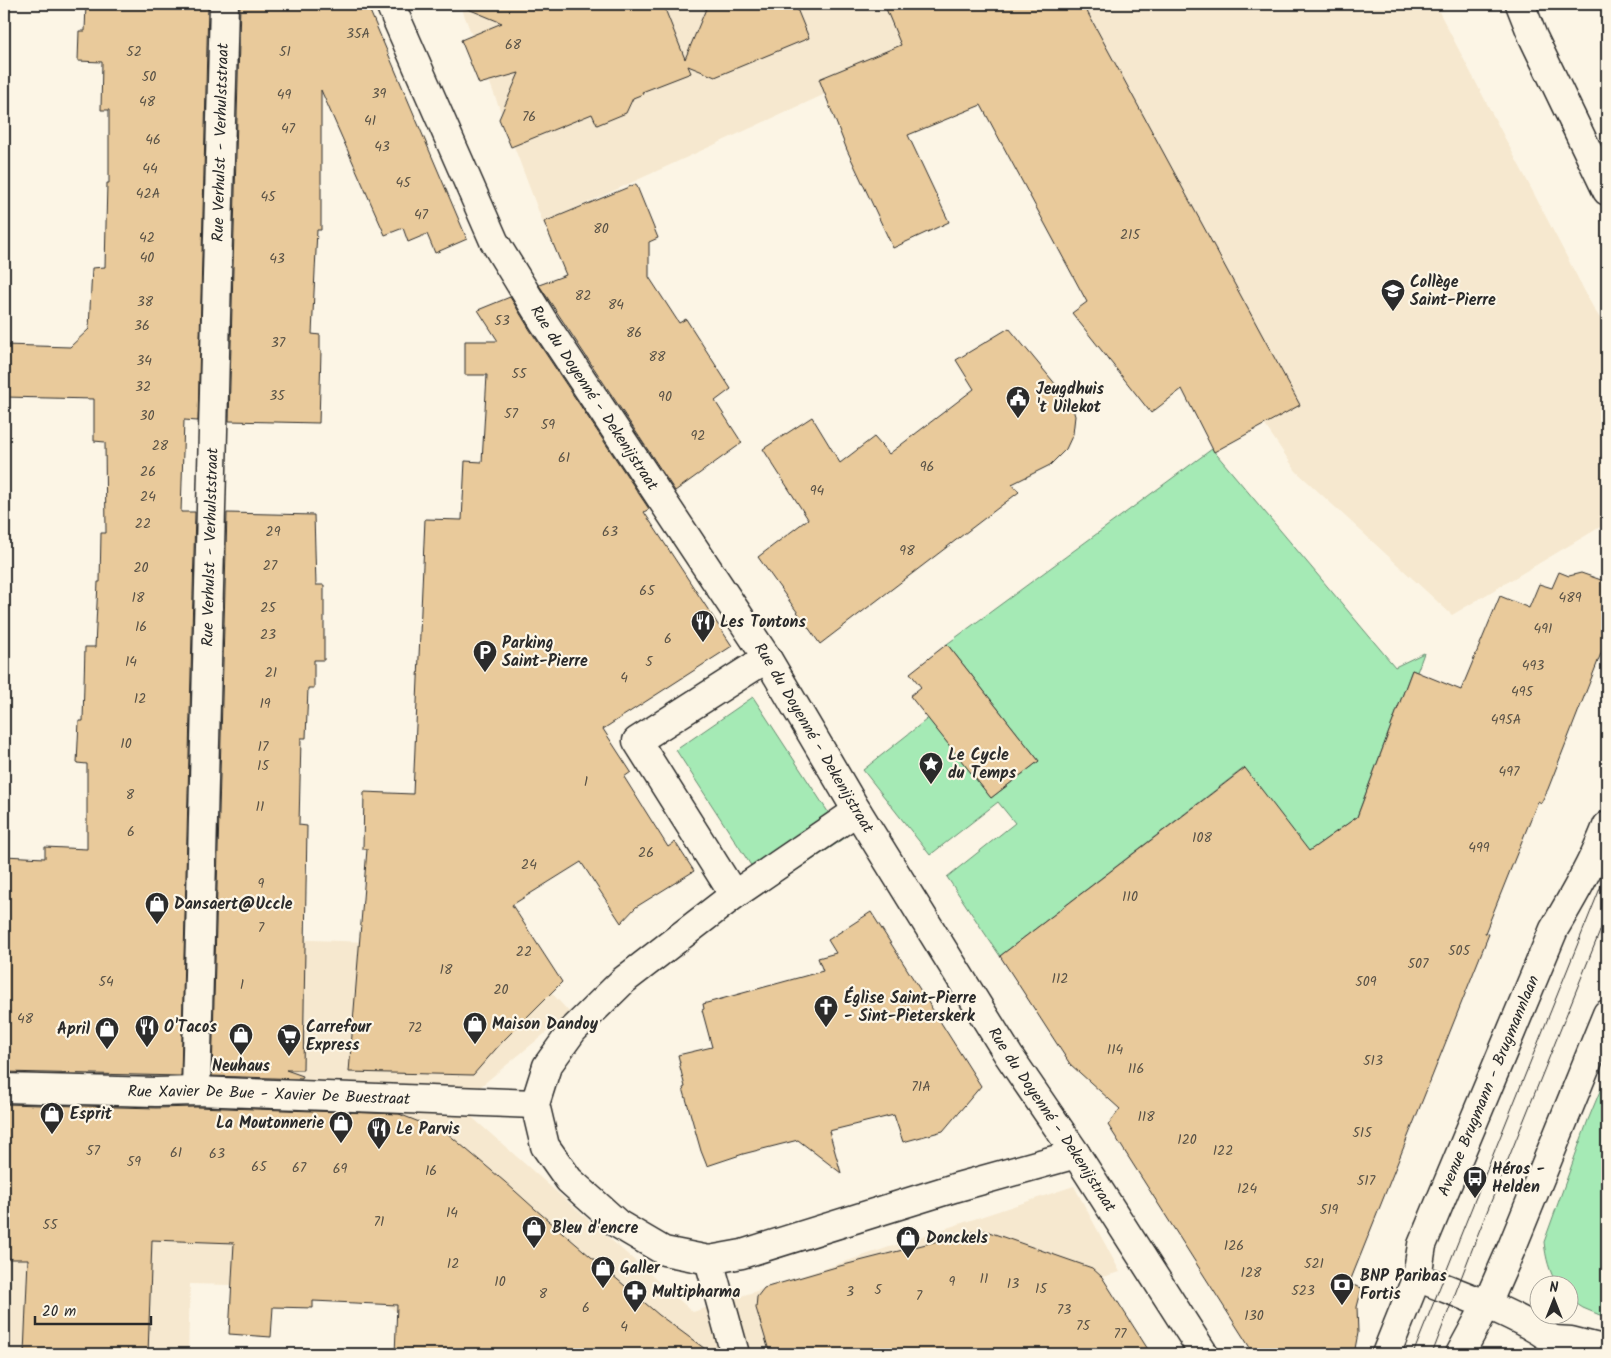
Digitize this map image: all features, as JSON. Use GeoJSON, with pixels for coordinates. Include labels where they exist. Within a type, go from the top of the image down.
{"type":"FeatureCollection","features":[{"type":"Feature","properties":{"kind":"street","name":"Rue Verhulst - Verhulststraat"},"geometry":{"type":"LineString","coordinates":[[196,1091],[224,4]]}},
{"type":"Feature","properties":{"kind":"street","name":"Rue du Doyenné - Dekenijstraat"},"geometry":{"type":"LineString","coordinates":[[390,4],[494,241],[544,321],[767,658],[857,811],[1009,1056],[1076,1154],[1204,1354]]}},
{"type":"Feature","properties":{"kind":"street"},"geometry":{"type":"LineString","coordinates":[[1520,4],[1533,36],[1607,191]]}},
{"type":"Feature","properties":{"kind":"street"},"geometry":{"type":"LineString","coordinates":[[734,895],[638,741],[767,658]]}},
{"type":"Feature","properties":{"kind":"street"},"geometry":{"type":"LineString","coordinates":[[857,811],[734,895],[624,980],[573,1030],[547,1066],[535,1104],[545,1146],[569,1180],[618,1224],[664,1251],[708,1260],[742,1254],[954,1188],[1076,1154]]}},
{"type":"Feature","properties":{"kind":"street","name":"Avenue Brugmann - Brugmannlaan"},"geometry":{"type":"LineString","coordinates":[[1386,1354],[1417,1277],[1422,1245],[1554,929],[1604,842]]}},
{"type":"Feature","properties":{"kind":"street"},"geometry":{"type":"LineString","coordinates":[[1460,1354],[1487,1304],[1535,1192],[1607,1014]]}},
{"type":"Feature","properties":{"kind":"street","name":"Rue Xavier De Bue - Xavier De Buestraat"},"geometry":{"type":"LineString","coordinates":[[4,1088],[156,1092],[196,1091],[535,1104]]}},
{"type":"Feature","properties":{"kind":"street"},"geometry":{"type":"LineString","coordinates":[[708,1260],[735,1354]]}},
{"type":"Feature","properties":{"kind":"street"},"geometry":{"type":"LineString","coordinates":[[1417,1277],[1487,1304],[1526,1322],[1560,1347],[1571,1341],[1607,1350]]}},
{"type":"Feature","properties":{"kind":"shaded area","name":"Collège Saint-Pierre"},"geometry":{"type":"Polygon","coordinates":[[[460,4],[1435,4],[1594,309],[1607,329],[1607,523],[1452,615],[1296,471],[1191,316],[1027,81],[858,79],[543,223],[460,4]]]}},
{"type":"Feature","properties":{"kind":"shaded area"},"geometry":{"type":"Polygon","coordinates":[[[4,929],[510,947],[570,1013],[458,1105],[693,1312],[1074,1186],[1120,1272],[827,1354],[452,1354],[365,1288],[190,1284],[188,1354],[4,1354],[4,929]]]}},
{"type":"Feature","properties":{"kind":"green space"},"geometry":{"type":"Polygon","coordinates":[[[1212,449],[1395,667],[1424,653],[1417,672],[1412,670],[1357,817],[1177,945],[1244,768],[1000,956],[947,877],[1015,823],[998,802],[930,855],[863,770],[931,716],[932,723],[991,798],[1039,761],[947,644],[1212,449]]]}},
{"type":"Feature","properties":{"kind":"green space"},"geometry":{"type":"Polygon","coordinates":[[[753,697],[845,838],[767,890],[676,750],[753,697]]]}},
{"type":"Feature","properties":{"kind":"green space"},"geometry":{"type":"Polygon","coordinates":[[[1607,1074],[1607,1318],[1578,1305],[1578,1276],[1553,1276],[1548,1264],[1544,1242],[1588,1120],[1607,1074]]]}},
{"type":"Feature","properties":{"kind":"building"},"geometry":{"type":"Polygon","coordinates":[[[86,4],[208,4],[198,421],[184,420],[181,512],[195,512],[181,1076],[4,1072],[4,856],[45,858],[45,847],[87,849],[87,764],[77,763],[79,721],[83,721],[85,647],[95,647],[98,582],[100,582],[101,533],[106,533],[105,442],[94,441],[94,399],[4,397],[4,345],[70,347],[89,329],[92,268],[105,267],[107,183],[109,183],[109,110],[101,110],[102,62],[78,61],[79,31],[85,31],[86,4]]]}},
{"type":"Feature","properties":{"kind":"building"},"geometry":{"type":"Polygon","coordinates":[[[240,4],[367,4],[467,239],[435,253],[427,234],[408,242],[403,228],[385,235],[321,90],[321,230],[317,230],[312,334],[320,335],[319,423],[229,421],[240,4]]]}},
{"type":"Feature","properties":{"kind":"building"},"geometry":{"type":"Polygon","coordinates":[[[456,4],[663,4],[685,59],[708,4],[795,4],[809,38],[715,77],[688,66],[691,73],[642,92],[643,94],[633,98],[626,113],[597,125],[592,114],[511,147],[499,119],[519,73],[479,84],[461,40],[502,23],[456,4]]]}},
{"type":"Feature","properties":{"kind":"building"},"geometry":{"type":"Polygon","coordinates":[[[884,4],[1083,4],[1300,405],[1214,452],[1182,389],[1151,413],[1072,313],[1087,302],[981,105],[908,135],[949,222],[893,248],[847,150],[819,79],[901,45],[884,4]]]}},
{"type":"Feature","properties":{"kind":"building"},"geometry":{"type":"Polygon","coordinates":[[[636,184],[658,238],[649,242],[649,277],[679,323],[686,319],[731,389],[715,401],[742,443],[675,491],[539,285],[566,275],[544,222],[636,184]]]}},
{"type":"Feature","properties":{"kind":"building"},"geometry":{"type":"Polygon","coordinates":[[[510,297],[649,509],[644,512],[732,646],[603,729],[631,772],[624,777],[668,847],[675,842],[694,871],[636,907],[621,923],[581,862],[512,905],[562,982],[502,1042],[473,1075],[349,1072],[367,849],[363,849],[364,792],[413,794],[425,519],[462,520],[465,461],[482,462],[487,375],[465,375],[465,341],[498,341],[478,310],[510,297]]]}},
{"type":"Feature","properties":{"kind":"building"},"geometry":{"type":"Polygon","coordinates":[[[1009,328],[1071,403],[1075,416],[1073,434],[1066,449],[1050,465],[1012,484],[1019,492],[820,644],[758,557],[808,519],[763,449],[812,417],[840,463],[874,437],[889,454],[974,389],[956,360],[1009,328]]]}},
{"type":"Feature","properties":{"kind":"building"},"geometry":{"type":"Polygon","coordinates":[[[227,513],[314,515],[316,585],[324,585],[324,660],[314,660],[314,688],[308,688],[306,738],[301,738],[299,825],[307,826],[303,1070],[286,1070],[303,1076],[302,1079],[212,1076],[227,513]]]}},
{"type":"Feature","properties":{"kind":"building"},"geometry":{"type":"Polygon","coordinates":[[[1559,572],[1569,576],[1581,573],[1607,582],[1607,638],[1548,789],[1541,803],[1538,801],[1485,933],[1489,934],[1349,1284],[1362,1288],[1357,1307],[1358,1333],[1354,1354],[1254,1354],[1108,1125],[1120,1109],[1070,1064],[1000,956],[1245,768],[1309,851],[1357,817],[1412,670],[1461,690],[1500,596],[1529,608],[1539,584],[1552,588],[1559,572]]]}},
{"type":"Feature","properties":{"kind":"building"},"geometry":{"type":"Polygon","coordinates":[[[947,644],[1039,761],[991,798],[910,696],[921,687],[910,673],[947,644]]]}},
{"type":"Feature","properties":{"kind":"building","name":"Église Saint-Pierre - Sint-Pieterskerk"},"geometry":{"type":"Polygon","coordinates":[[[871,912],[981,1086],[943,1131],[903,1142],[894,1115],[829,1131],[841,1173],[798,1140],[743,1154],[707,1166],[683,1088],[685,1087],[678,1055],[712,1047],[702,1010],[704,1009],[703,1004],[823,971],[818,958],[836,953],[828,940],[871,912]]]}},
{"type":"Feature","properties":{"kind":"building"},"geometry":{"type":"Polygon","coordinates":[[[4,1104],[156,1108],[196,1107],[399,1114],[447,1133],[659,1315],[712,1354],[395,1354],[397,1305],[313,1301],[313,1308],[273,1307],[271,1337],[229,1334],[234,1243],[152,1240],[148,1354],[24,1354],[28,1259],[4,1259],[4,1104]]]}},
{"type":"Feature","properties":{"kind":"building"},"geometry":{"type":"Polygon","coordinates":[[[977,1231],[986,1231],[1092,1268],[1102,1277],[1151,1354],[770,1354],[756,1308],[757,1297],[764,1288],[836,1267],[977,1231]]]}},
{"type":"Feature","properties":{"kind":"tram line"},"geometry":{"type":"LineString","coordinates":[[1413,1354],[1607,871]]}},
{"type":"Feature","properties":{"kind":"tram line"},"geometry":{"type":"LineString","coordinates":[[1432,1354],[1478,1234],[1607,914]]}},
{"type":"Feature","properties":{"kind":"place","name":"Collège Saint-Pierre"},"geometry":{"type":"Point","coordinates":[1393,312]}},
{"type":"Feature","properties":{"kind":"place","name":"Jeugdhuis 't Uilekot"},"geometry":{"type":"Point","coordinates":[1018,419]}},
{"type":"Feature","properties":{"kind":"place","name":"Les Tontons"},"geometry":{"type":"Point","coordinates":[703,643]}},
{"type":"Feature","properties":{"kind":"place","name":"Parking Saint-Pierre"},"geometry":{"type":"Point","coordinates":[485,673]}},
{"type":"Feature","properties":{"kind":"place","name":"Le Cycle du Temps"},"geometry":{"type":"Point","coordinates":[931,785]}},
{"type":"Feature","properties":{"kind":"place","name":"Dansaert@Uccle"},"geometry":{"type":"Point","coordinates":[157,925]}},
{"type":"Feature","properties":{"kind":"place","name":"Église Saint-Pierre - Sint-Pieterskerk"},"geometry":{"type":"Point","coordinates":[826,1028]}},
{"type":"Feature","properties":{"kind":"place","name":"Maison Dandoy"},"geometry":{"type":"Point","coordinates":[475,1045]}},
{"type":"Feature","properties":{"kind":"place","name":"O'Tacos"},"geometry":{"type":"Point","coordinates":[147,1048]}},
{"type":"Feature","properties":{"kind":"place","name":"April"},"geometry":{"type":"Point","coordinates":[107,1050]}},
{"type":"Feature","properties":{"kind":"place","name":"Neuhaus"},"geometry":{"type":"Point","coordinates":[241,1056]}},
{"type":"Feature","properties":{"kind":"place","name":"Carrefour Express"},"geometry":{"type":"Point","coordinates":[289,1057]}},
{"type":"Feature","properties":{"kind":"place","name":"Esprit"},"geometry":{"type":"Point","coordinates":[52,1135]}},
{"type":"Feature","properties":{"kind":"place","name":"La Moutonnerie"},"geometry":{"type":"Point","coordinates":[341,1144]}},
{"type":"Feature","properties":{"kind":"place","name":"Le Parvis"},"geometry":{"type":"Point","coordinates":[379,1150]}},
{"type":"Feature","properties":{"kind":"place","name":"Héros - Helden"},"geometry":{"type":"Point","coordinates":[1475,1199]}},
{"type":"Feature","properties":{"kind":"place","name":"Bleu d'encre"},"geometry":{"type":"Point","coordinates":[534,1249]}},
{"type":"Feature","properties":{"kind":"place","name":"Donckels"},"geometry":{"type":"Point","coordinates":[908,1259]}},
{"type":"Feature","properties":{"kind":"place","name":"Galler"},"geometry":{"type":"Point","coordinates":[603,1289]}},
{"type":"Feature","properties":{"kind":"place","name":"BNP Paribas Fortis"},"geometry":{"type":"Point","coordinates":[1342,1306]}},
{"type":"Feature","properties":{"kind":"place","name":"Multipharma"},"geometry":{"type":"Point","coordinates":[635,1313]}}]}
